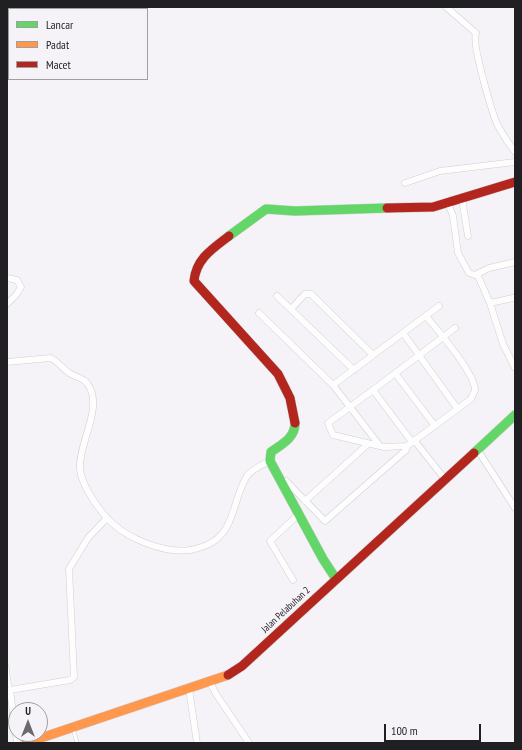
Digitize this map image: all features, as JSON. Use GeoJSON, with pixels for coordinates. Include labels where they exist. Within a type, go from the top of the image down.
{"type":"FeatureCollection","features":[{"type":"Feature","properties":{"kind":"street"},"geometry":{"type":"LineString","coordinates":[[446,7],[476,32],[474,35],[477,53],[493,113],[498,126],[515,152]]}},
{"type":"Feature","properties":{"kind":"street"},"geometry":{"type":"LineString","coordinates":[[405,183],[440,170],[515,162]]}},
{"type":"Feature","properties":{"kind":"street"},"geometry":{"type":"LineString","coordinates":[[336,579],[323,559],[270,461],[271,452],[290,438],[295,430],[295,422],[286,388],[278,374],[197,286],[194,276],[202,258],[222,240],[266,209],[294,211],[429,207],[462,199],[515,182]]}},
{"type":"Feature","properties":{"kind":"street"},"geometry":{"type":"LineString","coordinates":[[462,199],[468,236]]}},
{"type":"Feature","properties":{"kind":"street"},"geometry":{"type":"LineString","coordinates":[[448,203],[453,216],[458,253],[469,273],[478,276],[490,303],[503,344],[515,368]]}},
{"type":"Feature","properties":{"kind":"street"},"geometry":{"type":"LineString","coordinates":[[475,275],[490,268],[515,262]]}},
{"type":"Feature","properties":{"kind":"street"},"geometry":{"type":"LineString","coordinates":[[7,278],[17,280],[20,287],[16,295],[7,304]]}},
{"type":"Feature","properties":{"kind":"street"},"geometry":{"type":"LineString","coordinates":[[291,309],[305,294],[311,294],[373,355]]}},
{"type":"Feature","properties":{"kind":"street"},"geometry":{"type":"LineString","coordinates":[[277,296],[354,370]]}},
{"type":"Feature","properties":{"kind":"street"},"geometry":{"type":"LineString","coordinates":[[490,303],[513,298]]}},
{"type":"Feature","properties":{"kind":"street"},"geometry":{"type":"LineString","coordinates":[[333,385],[439,306]]}},
{"type":"Feature","properties":{"kind":"street"},"geometry":{"type":"LineString","coordinates":[[258,313],[333,385],[380,446]]}},
{"type":"Feature","properties":{"kind":"street"},"geometry":{"type":"LineString","coordinates":[[286,481],[325,521],[329,520],[406,450],[407,446],[471,399],[475,390],[475,385],[466,368],[426,316]]}},
{"type":"Feature","properties":{"kind":"street"},"geometry":{"type":"LineString","coordinates":[[407,446],[380,446],[336,437],[327,425],[455,328]]}},
{"type":"Feature","properties":{"kind":"street"},"geometry":{"type":"LineString","coordinates":[[403,333],[457,408]]}},
{"type":"Feature","properties":{"kind":"street"},"geometry":{"type":"LineString","coordinates":[[7,362],[28,361],[45,358],[53,359],[69,373],[84,380],[91,390],[93,405],[80,470],[84,482],[107,518],[121,530],[150,545],[174,550],[194,550],[221,536],[228,526],[247,477],[253,470],[270,461]]}},
{"type":"Feature","properties":{"kind":"street"},"geometry":{"type":"LineString","coordinates":[[395,373],[435,426]]}},
{"type":"Feature","properties":{"kind":"street"},"geometry":{"type":"LineString","coordinates":[[372,390],[444,478]]}},
{"type":"Feature","properties":{"kind":"street","name":"Jalan Pelabuhan 2"},"geometry":{"type":"LineString","coordinates":[[48,739],[73,728],[210,682],[226,676],[242,666],[444,478],[515,415]]}},
{"type":"Feature","properties":{"kind":"street"},"geometry":{"type":"LineString","coordinates":[[305,501],[368,444]]}},
{"type":"Feature","properties":{"kind":"street"},"geometry":{"type":"LineString","coordinates":[[477,450],[515,508]]}},
{"type":"Feature","properties":{"kind":"street"},"geometry":{"type":"LineString","coordinates":[[293,580],[270,541],[299,514]]}},
{"type":"Feature","properties":{"kind":"street"},"geometry":{"type":"LineString","coordinates":[[17,743],[10,690],[72,679],[72,608],[69,569],[88,538],[107,518]]}},
{"type":"Feature","properties":{"kind":"street"},"geometry":{"type":"LineString","coordinates":[[210,682],[216,694],[249,743]]}},
{"type":"Feature","properties":{"kind":"street"},"geometry":{"type":"LineString","coordinates":[[189,689],[196,743]]}},
{"type":"Feature","properties":{"kind":"lane"},"geometry":{"type":"LineString","coordinates":[[7,666],[10,690]]}},
{"type":"Feature","properties":{"kind":"lane"},"geometry":{"type":"LineString","coordinates":[[73,728],[77,743]]}},
{"type":"Feature","properties":{"kind":"traffic: fast"},"geometry":{"type":"LineString","coordinates":[[229,236],[266,209],[295,211],[387,208]]}},
{"type":"Feature","properties":{"kind":"traffic: fast"},"geometry":{"type":"LineString","coordinates":[[474,453],[515,415]]}},
{"type":"Feature","properties":{"kind":"traffic: fast"},"geometry":{"type":"LineString","coordinates":[[295,423],[293,433],[290,437],[271,452],[270,461],[323,559],[336,579]]}},
{"type":"Feature","properties":{"kind":"traffic: slow"},"geometry":{"type":"LineString","coordinates":[[26,743],[228,675]]}},
{"type":"Feature","properties":{"kind":"traffic: jam"},"geometry":{"type":"LineString","coordinates":[[387,208],[433,207],[515,182]]}},
{"type":"Feature","properties":{"kind":"traffic: jam"},"geometry":{"type":"LineString","coordinates":[[229,236],[211,250],[201,261],[195,273],[194,281],[278,374],[290,398],[295,423]]}},
{"type":"Feature","properties":{"kind":"traffic: jam"},"geometry":{"type":"LineString","coordinates":[[228,675],[242,666],[474,453]]}}]}
